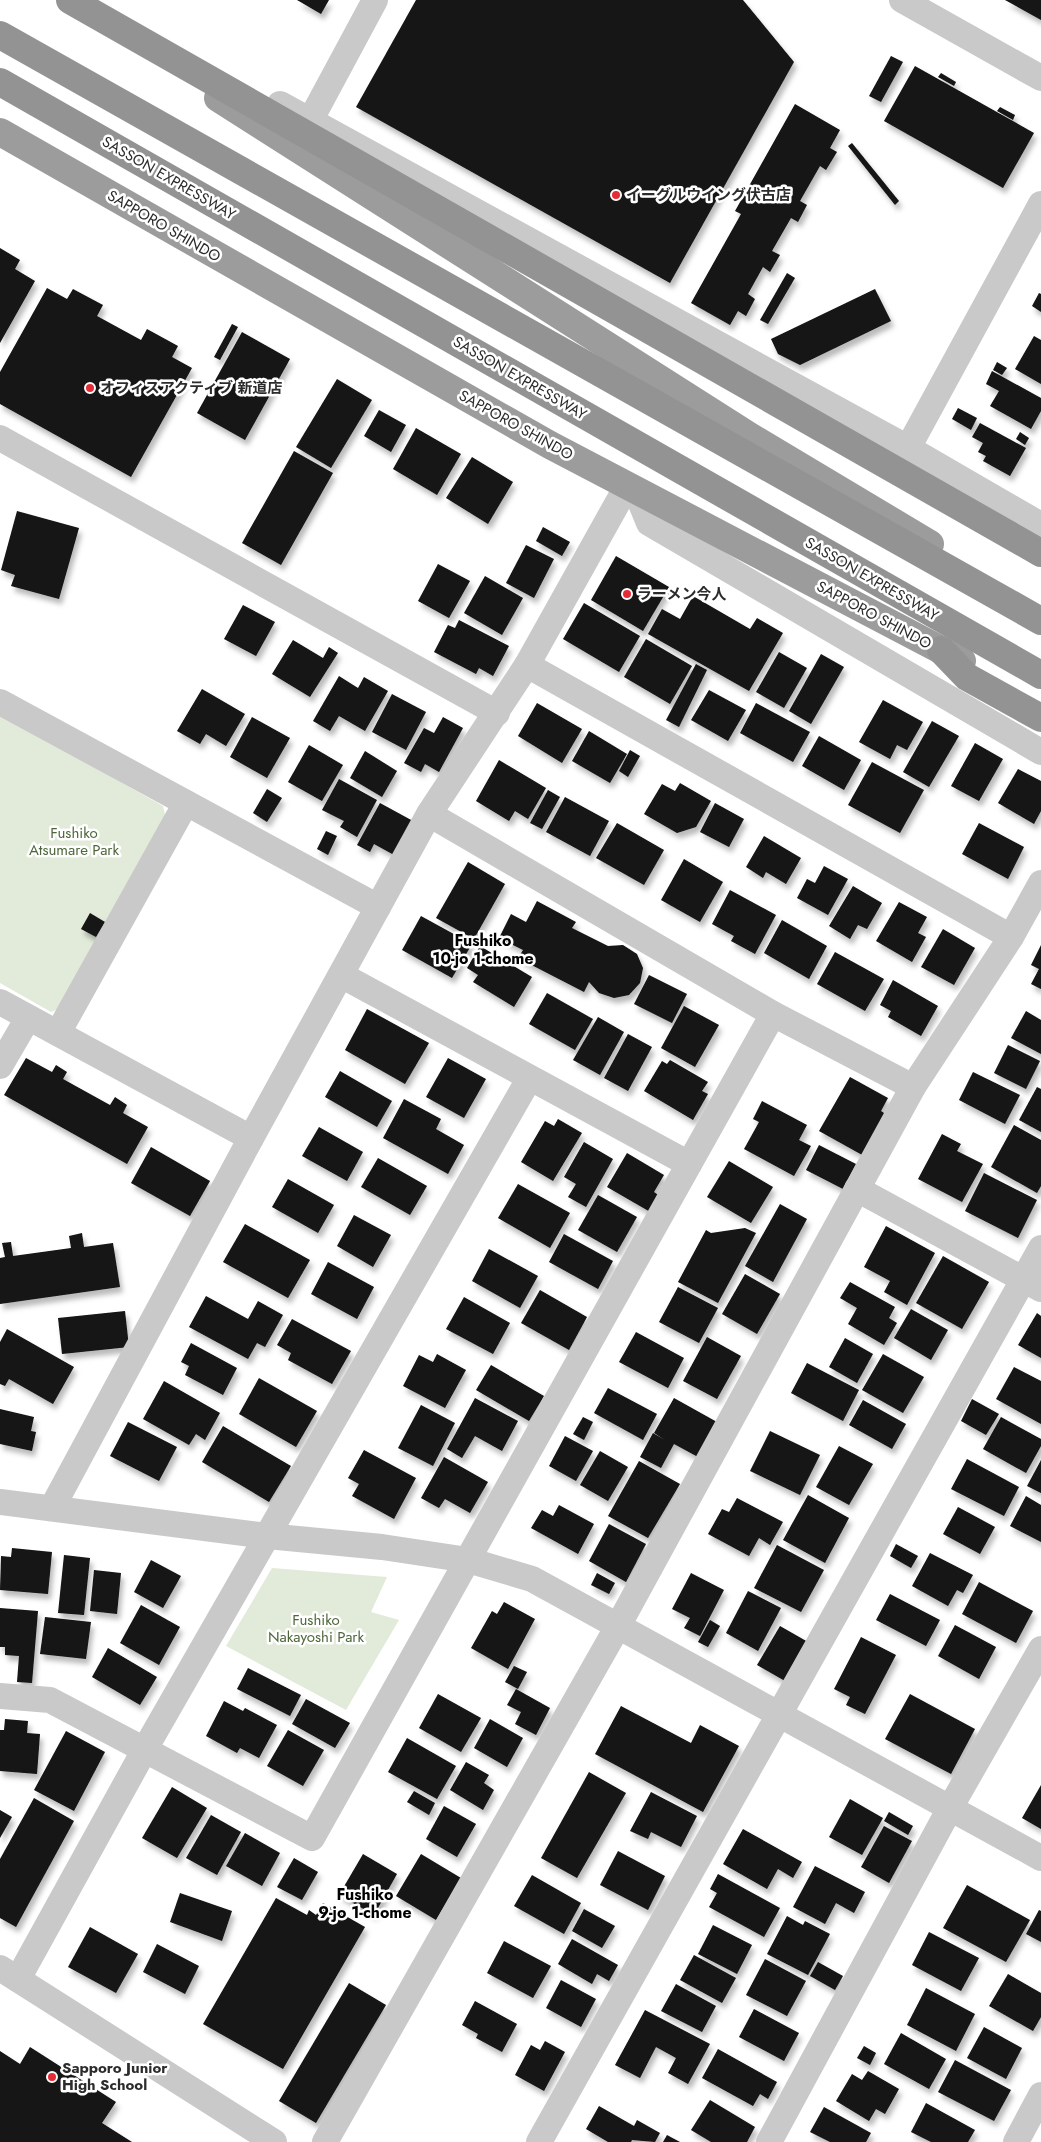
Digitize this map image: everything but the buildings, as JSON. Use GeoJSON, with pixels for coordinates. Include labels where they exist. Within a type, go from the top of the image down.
{"type":"FeatureCollection","features":[{"type":"Feature","properties":{"kind":"highway"},"geometry":{"type":"LineString","coordinates":[[69,0],[1041,553]]}},
{"type":"Feature","properties":{"kind":"highway"},"geometry":{"type":"LineString","coordinates":[[69,0],[326,168],[751,436],[1041,610]]}},
{"type":"Feature","properties":{"kind":"highway"},"geometry":{"type":"LineString","coordinates":[[0,35],[1041,621]]}},
{"type":"Feature","properties":{"kind":"highway","name":"SASSON EXPRESSWAY"},"geometry":{"type":"LineString","coordinates":[[0,82],[1041,675]]}},
{"type":"Feature","properties":{"kind":"highway","name":"SAPPORO SHINDO"},"geometry":{"type":"LineString","coordinates":[[0,132],[550,445],[1041,703]]}},
{"type":"Feature","properties":{"kind":"highway"},"geometry":{"type":"LineString","coordinates":[[941,650],[967,677],[1041,718]]}},
{"type":"Feature","properties":{"kind":"street"},"geometry":{"type":"LineString","coordinates":[[91,0],[908,448],[1041,524]]}},
{"type":"Feature","properties":{"kind":"street"},"geometry":{"type":"LineString","coordinates":[[310,121],[375,0]]}},
{"type":"Feature","properties":{"kind":"street"},"geometry":{"type":"LineString","coordinates":[[902,0],[1041,78]]}},
{"type":"Feature","properties":{"kind":"street"},"geometry":{"type":"LineString","coordinates":[[908,448],[1041,204]]}},
{"type":"Feature","properties":{"kind":"street"},"geometry":{"type":"LineString","coordinates":[[0,438],[497,713]]}},
{"type":"Feature","properties":{"kind":"street"},"geometry":{"type":"LineString","coordinates":[[52,1508],[251,1138],[429,814],[528,665],[632,488]]}},
{"type":"Feature","properties":{"kind":"street"},"geometry":{"type":"LineString","coordinates":[[632,488],[649,523],[1041,752]]}},
{"type":"Feature","properties":{"kind":"street"},"geometry":{"type":"LineString","coordinates":[[528,665],[1011,937]]}},
{"type":"Feature","properties":{"kind":"street"},"geometry":{"type":"LineString","coordinates":[[0,702],[378,907]]}},
{"type":"Feature","properties":{"kind":"street"},"geometry":{"type":"LineString","coordinates":[[58,1033],[186,803]]}},
{"type":"Feature","properties":{"kind":"street"},"geometry":{"type":"LineString","coordinates":[[429,814],[773,1014],[913,1087]]}},
{"type":"Feature","properties":{"kind":"street"},"geometry":{"type":"LineString","coordinates":[[325,2142],[618,1626],[913,1087],[1011,937],[1041,883]]}},
{"type":"Feature","properties":{"kind":"street"},"geometry":{"type":"LineString","coordinates":[[341,975],[529,1079],[689,1164]]}},
{"type":"Feature","properties":{"kind":"street"},"geometry":{"type":"LineString","coordinates":[[0,1002],[251,1138]]}},
{"type":"Feature","properties":{"kind":"street"},"geometry":{"type":"LineString","coordinates":[[0,1696],[50,1700],[312,1838],[773,1014]]}},
{"type":"Feature","properties":{"kind":"street"},"geometry":{"type":"LineString","coordinates":[[0,1066],[28,1018]]}},
{"type":"Feature","properties":{"kind":"street"},"geometry":{"type":"LineString","coordinates":[[274,2142],[9,1974],[145,1749],[529,1079]]}},
{"type":"Feature","properties":{"kind":"street"},"geometry":{"type":"LineString","coordinates":[[858,1189],[1032,1285]]}},
{"type":"Feature","properties":{"kind":"street"},"geometry":{"type":"LineString","coordinates":[[539,2142],[780,1715],[1032,1285],[1041,1248]]}},
{"type":"Feature","properties":{"kind":"street"},"geometry":{"type":"LineString","coordinates":[[0,1502],[267,1536],[382,1547],[468,1560],[532,1580],[1041,1858]]}},
{"type":"Feature","properties":{"kind":"street"},"geometry":{"type":"LineString","coordinates":[[769,2142],[950,1808],[1041,1649]]}},
{"type":"Feature","properties":{"kind":"street"},"geometry":{"type":"LineString","coordinates":[[1016,2142],[1041,2095]]}},
{"type":"Feature","properties":{"kind":"green space","name":"Fushiko Atsumare Park"},"geometry":{"type":"Polygon","coordinates":[[[0,714],[163,806],[168,827],[67,1006],[51,1012],[0,983],[0,714]]]}},
{"type":"Feature","properties":{"kind":"green space","name":"Fushiko Nakayoshi Park"},"geometry":{"type":"Polygon","coordinates":[[[272,1568],[387,1577],[371,1612],[399,1620],[346,1710],[226,1646],[272,1568]]]}},
{"type":"Feature","properties":{"kind":"place","name":"イーグルウイング伏古店"},"geometry":{"type":"Point","coordinates":[616,195]}},
{"type":"Feature","properties":{"kind":"place","name":"オフィスアクティブ 新道店"},"geometry":{"type":"Point","coordinates":[90,388]}},
{"type":"Feature","properties":{"kind":"place","name":"ラーメン今人"},"geometry":{"type":"Point","coordinates":[627,594]}},
{"type":"Feature","properties":{"kind":"place","name":"Sapporo Junior High School"},"geometry":{"type":"Point","coordinates":[52,2077]}},
{"type":"Feature","properties":{"kind":"district","name":"Fushiko 10-jo 1-chome"},"geometry":{"type":"Point","coordinates":[483,949]}},
{"type":"Feature","properties":{"kind":"district","name":"Fushiko 9-jo 1-chome"},"geometry":{"type":"Point","coordinates":[365,1903]}}]}
